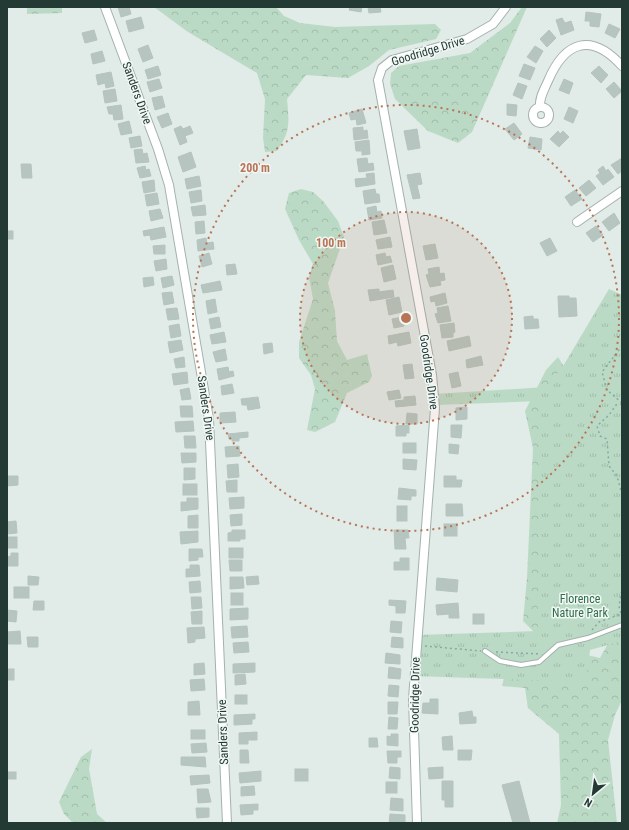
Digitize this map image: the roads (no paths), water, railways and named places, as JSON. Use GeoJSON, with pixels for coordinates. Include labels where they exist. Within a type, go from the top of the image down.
{"type":"FeatureCollection","features":[{"type":"Feature","properties":{"kind":"street","name":"Sanders Drive"},"geometry":{"type":"LineString","coordinates":[[105,7],[158,149],[169,185],[209,419],[227,823]]}},
{"type":"Feature","properties":{"kind":"street","name":"Goodridge Drive"},"geometry":{"type":"LineString","coordinates":[[417,823],[413,699],[435,428],[434,394],[378,80],[382,68],[392,60],[467,39],[493,24],[506,7]]}},
{"type":"Feature","properties":{"kind":"street"},"geometry":{"type":"LineString","coordinates":[[540,107],[539,100],[553,68],[565,52],[584,45],[604,49],[622,66]]}},
{"type":"Feature","properties":{"kind":"street"},"geometry":{"type":"LineString","coordinates":[[577,222],[622,191]]}},
{"type":"Feature","properties":{"kind":"lane"},"geometry":{"type":"LineString","coordinates":[[485,651],[500,661],[521,665],[539,662],[558,645],[588,638],[622,625]]}},
{"type":"Feature","properties":{"kind":"park label","name":"Florence Nature Park"},"geometry":{"type":"Point","coordinates":[580,606]}}]}
